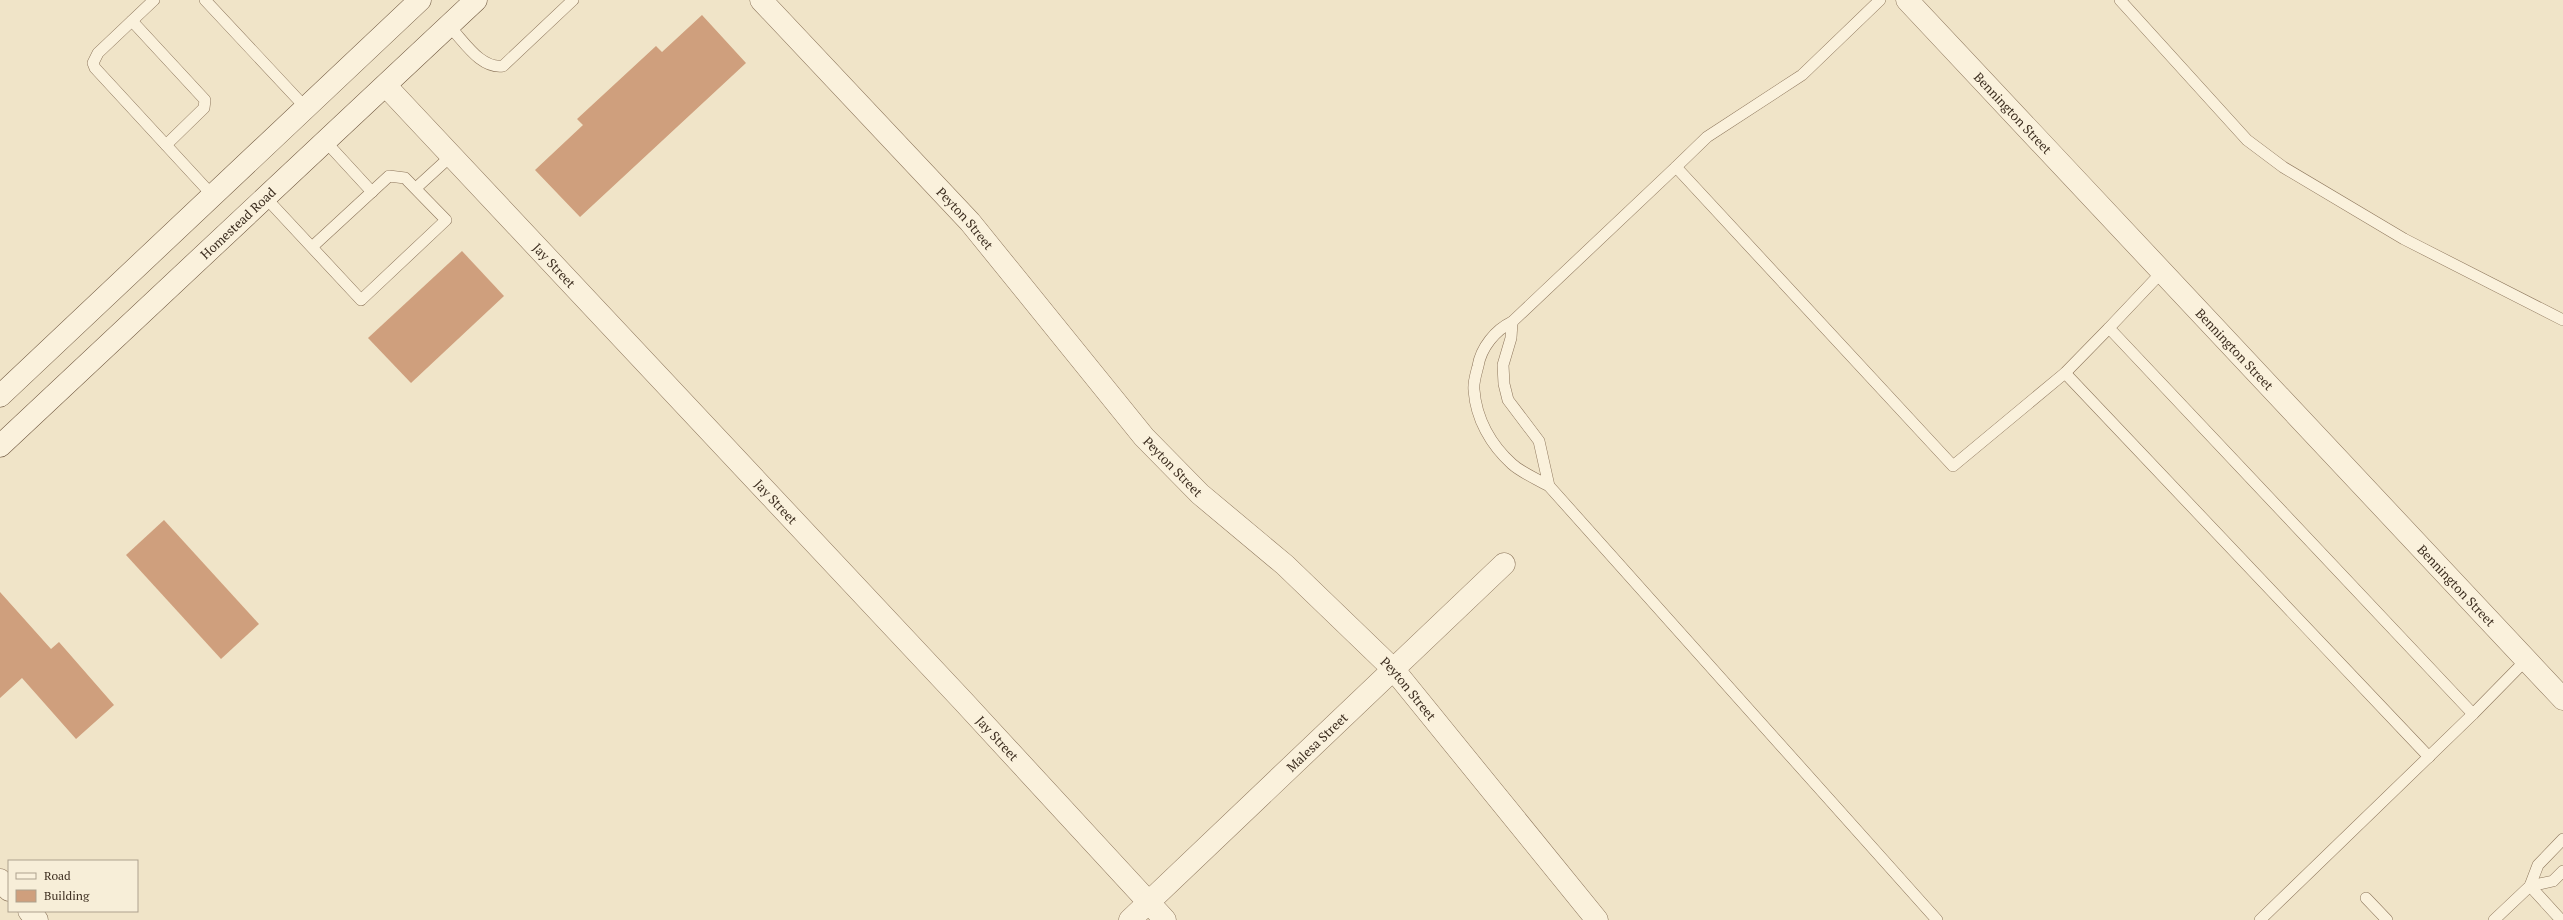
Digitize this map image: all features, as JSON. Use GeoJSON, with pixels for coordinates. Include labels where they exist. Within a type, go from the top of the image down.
{"type":"FeatureCollection","features":[{"type":"Feature","properties":{"kind":"street"},"geometry":{"type":"LineString","coordinates":[[0,396],[420,0]]}},
{"type":"Feature","properties":{"kind":"street","name":"Homestead Road"},"geometry":{"type":"LineString","coordinates":[[0,446],[386,86],[476,0]]}},
{"type":"Feature","properties":{"kind":"street","name":"Peyton Street"},"geometry":{"type":"LineString","coordinates":[[761,0],[970,222],[1144,438],[1200,494],[1285,564],[1394,670],[1597,920]]}},
{"type":"Feature","properties":{"kind":"street","name":"Bennington Street"},"geometry":{"type":"LineString","coordinates":[[1907,0],[2563,699]]}},
{"type":"Feature","properties":{"kind":"street","name":"Jay Street"},"geometry":{"type":"LineString","coordinates":[[386,86],[963,701],[1164,920]]}},
{"type":"Feature","properties":{"kind":"street","name":"Malesa Street"},"geometry":{"type":"LineString","coordinates":[[1130,920],[1504,564]]}},
{"type":"Feature","properties":{"kind":"street"},"geometry":{"type":"LineString","coordinates":[[0,880],[8,889]]}},
{"type":"Feature","properties":{"kind":"street"},"geometry":{"type":"LineString","coordinates":[[30,912],[37,920]]}},
{"type":"Feature","properties":{"kind":"lane"},"geometry":{"type":"LineString","coordinates":[[154,0],[98,53],[93,63],[95,68],[213,196]]}},
{"type":"Feature","properties":{"kind":"lane"},"geometry":{"type":"LineString","coordinates":[[205,0],[305,107]]}},
{"type":"Feature","properties":{"kind":"lane"},"geometry":{"type":"LineString","coordinates":[[449,26],[485,64],[494,67],[504,66],[573,0]]}},
{"type":"Feature","properties":{"kind":"lane"},"geometry":{"type":"LineString","coordinates":[[1880,0],[1802,75],[1707,137],[1512,322],[1500,327],[1479,359],[1473,389],[1481,424],[1494,443],[1513,465],[1549,486],[1937,920]]}},
{"type":"Feature","properties":{"kind":"lane"},"geometry":{"type":"LineString","coordinates":[[2120,0],[2247,140],[2282,167],[2404,239],[2563,320]]}},
{"type":"Feature","properties":{"kind":"lane"},"geometry":{"type":"LineString","coordinates":[[132,21],[205,100],[204,108],[166,145]]}},
{"type":"Feature","properties":{"kind":"lane"},"geometry":{"type":"LineString","coordinates":[[326,142],[372,192]]}},
{"type":"Feature","properties":{"kind":"lane"},"geometry":{"type":"LineString","coordinates":[[416,188],[451,156]]}},
{"type":"Feature","properties":{"kind":"lane"},"geometry":{"type":"LineString","coordinates":[[1676,167],[1953,466],[2065,374],[2161,272]]}},
{"type":"Feature","properties":{"kind":"lane"},"geometry":{"type":"LineString","coordinates":[[266,198],[361,300],[446,220],[405,178],[389,176],[312,247]]}},
{"type":"Feature","properties":{"kind":"lane"},"geometry":{"type":"LineString","coordinates":[[1512,322],[1512,338],[1502,365],[1504,384],[1508,400],[1539,441],[1549,486]]}},
{"type":"Feature","properties":{"kind":"lane"},"geometry":{"type":"LineString","coordinates":[[2109,328],[2473,714]]}},
{"type":"Feature","properties":{"kind":"lane"},"geometry":{"type":"LineString","coordinates":[[2065,374],[2429,757]]}},
{"type":"Feature","properties":{"kind":"lane"},"geometry":{"type":"LineString","coordinates":[[2260,920],[2473,714],[2527,659]]}},
{"type":"Feature","properties":{"kind":"lane"},"geometry":{"type":"LineString","coordinates":[[2494,920],[2530,886],[2538,865],[2563,839]]}},
{"type":"Feature","properties":{"kind":"lane"},"geometry":{"type":"LineString","coordinates":[[2530,886],[2553,880],[2563,871]]}},
{"type":"Feature","properties":{"kind":"lane"},"geometry":{"type":"LineString","coordinates":[[2530,886],[2562,920]]}},
{"type":"Feature","properties":{"kind":"lane"},"geometry":{"type":"LineString","coordinates":[[2366,898],[2387,920]]}},
{"type":"Feature","properties":{"kind":"building"},"geometry":{"type":"Polygon","coordinates":[[[702,15],[746,63],[580,217],[535,170],[583,125],[577,119],[656,46],[662,52],[702,15]]]}},
{"type":"Feature","properties":{"kind":"building"},"geometry":{"type":"Polygon","coordinates":[[[462,251],[504,296],[411,383],[368,338],[462,251]]]}},
{"type":"Feature","properties":{"kind":"building"},"geometry":{"type":"Polygon","coordinates":[[[164,520],[259,624],[221,659],[126,555],[164,520]]]}},
{"type":"Feature","properties":{"kind":"building"},"geometry":{"type":"Polygon","coordinates":[[[0,592],[51,649],[59,642],[114,705],[76,739],[22,678],[0,698],[0,592]]]}}]}
